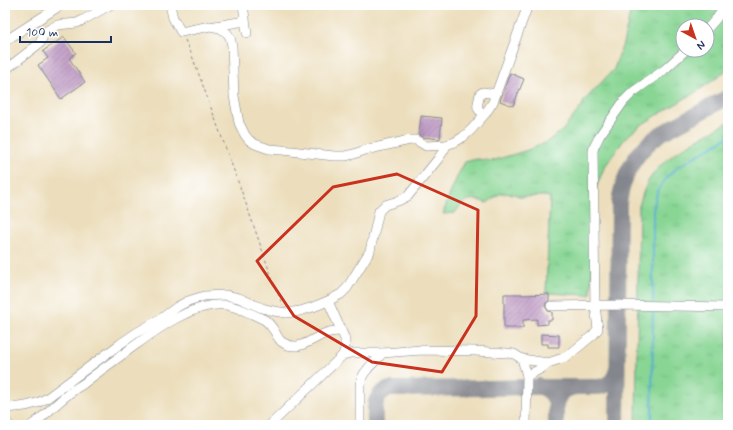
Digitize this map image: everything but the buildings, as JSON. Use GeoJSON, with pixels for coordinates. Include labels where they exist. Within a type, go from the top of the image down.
{"type":"FeatureCollection","features":[{"type":"Feature","properties":{"kind":"street"},"geometry":{"type":"LineString","coordinates":[[5,41],[61,5]]}},
{"type":"Feature","properties":{"kind":"street"},"geometry":{"type":"LineString","coordinates":[[5,70],[40,43],[48,30],[57,25],[77,23],[110,5]]}},
{"type":"Feature","properties":{"kind":"street"},"geometry":{"type":"LineString","coordinates":[[170,5],[173,18],[181,32],[245,21]]}},
{"type":"Feature","properties":{"kind":"street"},"geometry":{"type":"LineString","coordinates":[[243,5],[248,33]]}},
{"type":"Feature","properties":{"kind":"street"},"geometry":{"type":"LineString","coordinates":[[215,26],[227,33],[230,37],[232,46],[234,96],[237,117],[245,135],[255,144],[269,149],[345,156],[410,140],[416,140],[426,146],[446,145],[463,137],[486,114],[493,102],[528,5]]}},
{"type":"Feature","properties":{"kind":"street"},"geometry":{"type":"LineString","coordinates":[[715,20],[726,5]]}},
{"type":"Feature","properties":{"kind":"street"},"geometry":{"type":"LineString","coordinates":[[527,376],[548,363],[567,357],[598,329],[595,306],[594,147],[600,135],[624,101],[633,92],[664,70],[677,58]]}},
{"type":"Feature","properties":{"kind":"street"},"geometry":{"type":"LineString","coordinates":[[486,114],[480,112],[477,108],[480,94],[483,92],[496,94]]}},
{"type":"Feature","properties":{"kind":"street"},"geometry":{"type":"LineString","coordinates":[[5,408],[28,406],[39,403],[124,341],[188,301],[204,296],[226,295],[238,298],[262,308],[286,313],[313,307],[341,294],[347,288],[370,251],[379,211],[385,205],[408,196],[438,159],[446,145]]}},
{"type":"Feature","properties":{"kind":"street"},"geometry":{"type":"LineString","coordinates":[[270,425],[343,355],[345,343],[328,301]]}},
{"type":"Feature","properties":{"kind":"street"},"geometry":{"type":"LineString","coordinates":[[32,425],[41,419],[73,389],[83,384],[157,330],[173,320],[198,309],[220,305],[233,306],[265,320],[270,324],[281,342],[292,346],[303,346],[326,333],[341,331]]}},
{"type":"Feature","properties":{"kind":"street"},"geometry":{"type":"LineString","coordinates":[[551,306],[728,307]]}},
{"type":"Feature","properties":{"kind":"street"},"geometry":{"type":"LineString","coordinates":[[343,355],[351,353],[382,353],[422,350],[475,351],[514,354],[522,359],[548,363]]}},
{"type":"Feature","properties":{"kind":"street"},"geometry":{"type":"LineString","coordinates":[[360,425],[361,378],[366,370],[382,353]]}},
{"type":"Feature","properties":{"kind":"street"},"geometry":{"type":"LineString","coordinates":[[522,359],[527,376],[526,425]]}},
{"type":"Feature","properties":{"kind":"street"},"geometry":{"type":"LineString","coordinates":[[5,421],[9,425]]}},
{"type":"Feature","properties":{"kind":"path"},"geometry":{"type":"LineString","coordinates":[[181,32],[191,53],[275,287],[286,313]]}},
{"type":"Feature","properties":{"kind":"highlighted area"},"geometry":{"type":"Polygon","coordinates":[[[397,174],[478,210],[476,316],[442,372],[372,362],[294,316],[257,261],[333,187],[397,174]]]}},
{"type":"Feature","properties":{"kind":"green space"},"geometry":{"type":"Polygon","coordinates":[[[632,5],[728,5],[728,70],[699,90],[641,125],[626,137],[604,168],[596,188],[591,294],[546,293],[550,197],[521,197],[514,194],[501,193],[487,203],[477,200],[469,200],[462,204],[455,213],[443,214],[455,181],[465,162],[477,159],[492,161],[545,143],[562,131],[582,106],[584,101],[614,69],[623,44],[632,5]]]}},
{"type":"Feature","properties":{"kind":"green space"},"geometry":{"type":"Polygon","coordinates":[[[728,122],[728,425],[636,425],[639,206],[644,189],[656,170],[674,154],[728,122]]]}},
{"type":"Feature","properties":{"kind":"waterway"},"geometry":{"type":"LineString","coordinates":[[653,302],[653,212],[658,190],[666,178],[679,166],[728,137]]}},
{"type":"Feature","properties":{"kind":"waterway"},"geometry":{"type":"LineString","coordinates":[[652,425],[653,311]]}},
{"type":"Feature","properties":{"kind":"taxiway"},"geometry":{"type":"LineString","coordinates":[[617,425],[619,203],[624,182],[632,163],[653,140],[662,133],[728,97]]}},
{"type":"Feature","properties":{"kind":"taxiway"},"geometry":{"type":"LineString","coordinates":[[375,425],[375,408],[377,399],[384,391],[390,389],[599,387],[606,385],[611,381],[615,376],[617,369]]}},
{"type":"Feature","properties":{"kind":"taxiway"},"geometry":{"type":"LineString","coordinates":[[539,386],[546,389],[550,393],[556,404],[563,392],[576,387]]}},
{"type":"Feature","properties":{"kind":"taxiway"},"geometry":{"type":"LineString","coordinates":[[556,404],[556,425]]}}]}
